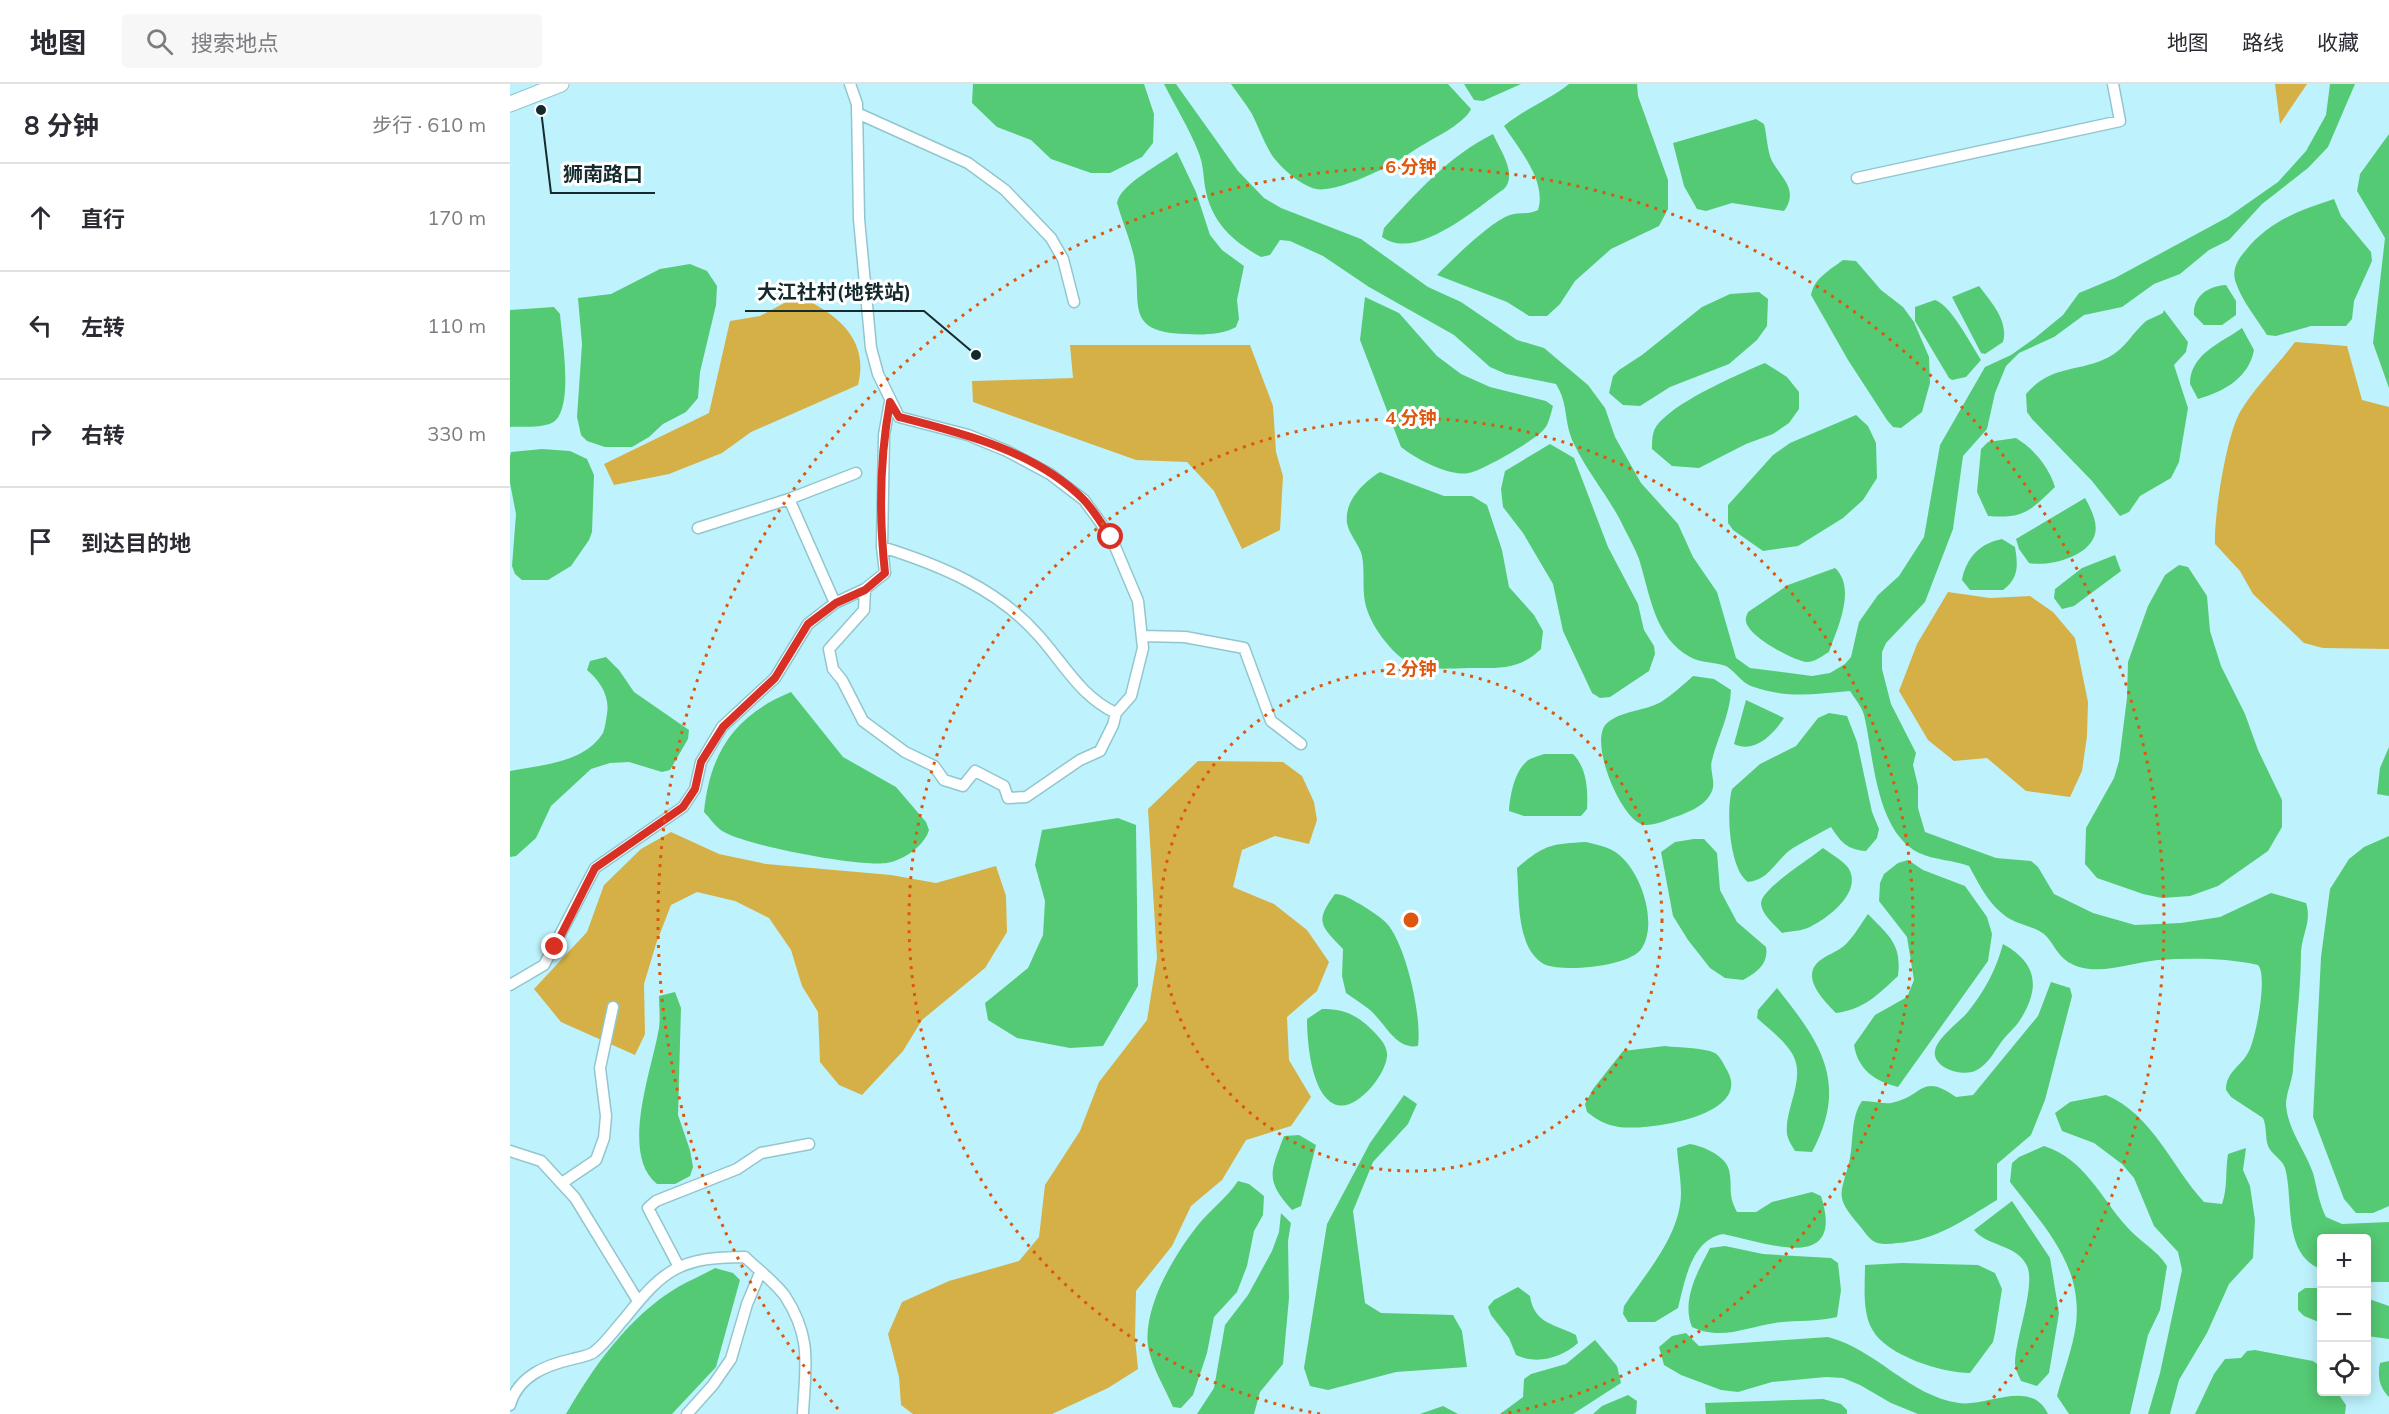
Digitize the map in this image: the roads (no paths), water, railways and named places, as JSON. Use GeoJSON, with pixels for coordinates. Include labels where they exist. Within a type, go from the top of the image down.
{"type":"FeatureCollection","features":[{"type":"Feature","properties":{"kind":"main road"},"geometry":{"type":"LineString","coordinates":[[510,104],[561,84]]}},
{"type":"Feature","properties":{"kind":"street"},"geometry":{"type":"LineString","coordinates":[[850,84],[857,113],[859,219],[871,348],[878,374],[890,402],[899,417],[968,435],[1007,451],[1050,474],[1084,500],[1111,537],[1138,601],[1143,648],[1131,696],[1116,713],[1100,752],[1080,760],[1026,797],[1008,798],[1004,786],[975,771],[963,786],[944,780],[934,766],[905,752],[863,721],[842,680],[833,669],[829,649],[864,610],[865,590]]}},
{"type":"Feature","properties":{"kind":"street"},"geometry":{"type":"LineString","coordinates":[[1857,178],[2120,121],[2113,84]]}},
{"type":"Feature","properties":{"kind":"street"},"geometry":{"type":"LineString","coordinates":[[857,113],[968,163],[1005,190],[1051,237],[1063,259],[1074,302]]}},
{"type":"Feature","properties":{"kind":"street"},"geometry":{"type":"LineString","coordinates":[[510,985],[544,965],[595,868],[683,807],[695,789],[701,762],[723,727],[775,678],[808,624],[836,603],[865,590],[885,573],[882,547],[884,435],[890,402]]}},
{"type":"Feature","properties":{"kind":"street"},"geometry":{"type":"LineString","coordinates":[[698,528],[789,500],[856,473]]}},
{"type":"Feature","properties":{"kind":"street"},"geometry":{"type":"LineString","coordinates":[[789,500],[836,603]]}},
{"type":"Feature","properties":{"kind":"street"},"geometry":{"type":"LineString","coordinates":[[882,547],[924,560],[981,587],[1039,635],[1071,676],[1098,705],[1116,713]]}},
{"type":"Feature","properties":{"kind":"street"},"geometry":{"type":"LineString","coordinates":[[1142,636],[1185,638],[1244,648],[1271,721],[1301,744]]}},
{"type":"Feature","properties":{"kind":"street"},"geometry":{"type":"LineString","coordinates":[[562,1183],[596,1160],[604,1138],[606,1116],[600,1068],[613,1007]]}},
{"type":"Feature","properties":{"kind":"street"},"geometry":{"type":"LineString","coordinates":[[679,1267],[648,1208],[656,1201],[737,1169],[761,1153],[809,1144]]}},
{"type":"Feature","properties":{"kind":"street"},"geometry":{"type":"LineString","coordinates":[[510,1151],[540,1161],[575,1198],[638,1301]]}},
{"type":"Feature","properties":{"kind":"street"},"geometry":{"type":"LineString","coordinates":[[510,1404],[514,1390],[530,1376],[559,1362],[593,1354],[654,1282],[679,1267],[710,1257],[744,1257],[784,1295],[806,1342],[807,1373],[803,1414]]}},
{"type":"Feature","properties":{"kind":"street"},"geometry":{"type":"LineString","coordinates":[[687,1414],[714,1385],[731,1359],[747,1304],[760,1273]]}},
{"type":"Feature","properties":{"kind":"place","name":"狮南路口"},"geometry":{"type":"Point","coordinates":[541,110]}},
{"type":"Feature","properties":{"kind":"place","name":"大江社村(地铁站)"},"geometry":{"type":"Point","coordinates":[976,355]}}]}
